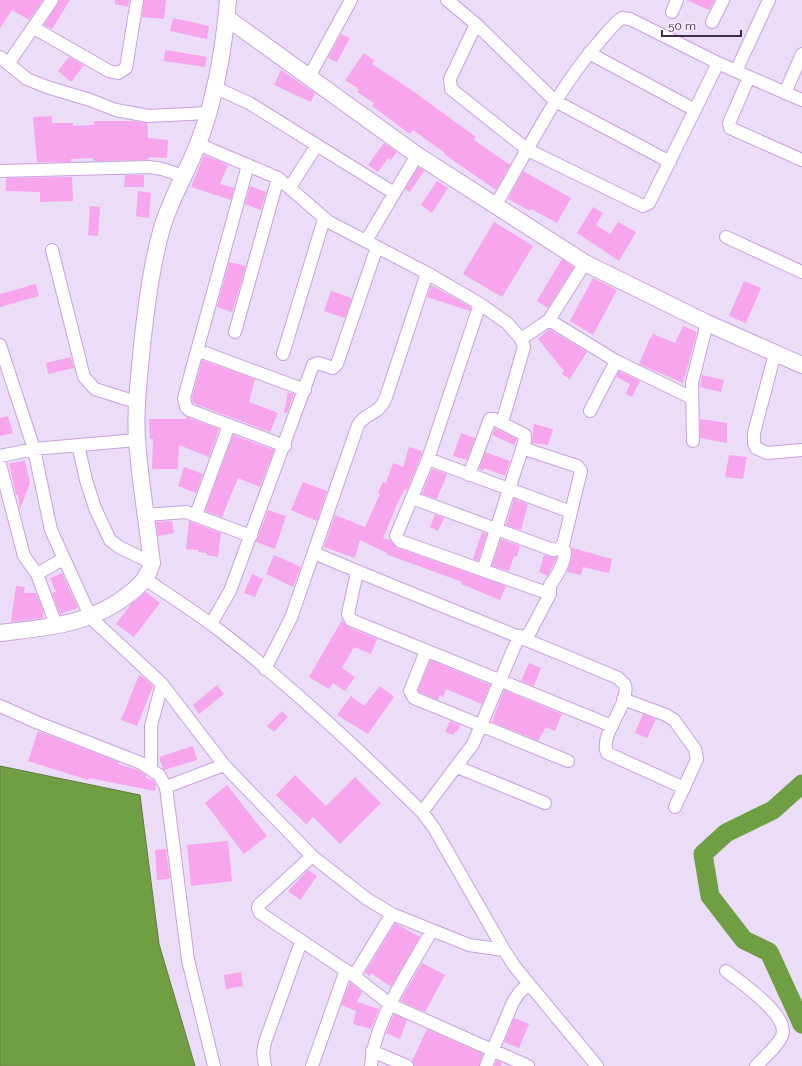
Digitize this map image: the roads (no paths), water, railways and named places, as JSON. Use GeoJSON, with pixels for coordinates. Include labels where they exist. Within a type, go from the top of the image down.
{"type":"FeatureCollection","features":[{"type":"Feature","properties":{"kind":"main road"},"geometry":{"type":"LineString","coordinates":[[0,633],[56,625],[91,618],[122,600],[146,579],[152,562],[137,440],[136,402],[146,308],[155,255],[169,209],[198,144],[208,113],[227,18],[228,0]]}},
{"type":"Feature","properties":{"kind":"main road"},"geometry":{"type":"LineString","coordinates":[[227,18],[416,155],[585,263],[707,323],[802,365]]}},
{"type":"Feature","properties":{"kind":"street"},"geometry":{"type":"LineString","coordinates":[[52,0],[34,28],[4,60],[34,82],[122,112],[148,116],[208,113]]}},
{"type":"Feature","properties":{"kind":"street"},"geometry":{"type":"LineString","coordinates":[[34,28],[109,71],[118,73],[126,68],[136,0]]}},
{"type":"Feature","properties":{"kind":"street"},"geometry":{"type":"LineString","coordinates":[[309,77],[351,0]]}},
{"type":"Feature","properties":{"kind":"street"},"geometry":{"type":"LineString","coordinates":[[447,0],[476,24],[555,100],[670,162]]}},
{"type":"Feature","properties":{"kind":"street"},"geometry":{"type":"LineString","coordinates":[[672,12],[677,0]]}},
{"type":"Feature","properties":{"kind":"street"},"geometry":{"type":"LineString","coordinates":[[712,22],[723,0]]}},
{"type":"Feature","properties":{"kind":"street"},"geometry":{"type":"LineString","coordinates":[[736,71],[769,0]]}},
{"type":"Feature","properties":{"kind":"street"},"geometry":{"type":"LineString","coordinates":[[495,206],[555,100],[589,53],[617,20],[626,17],[718,63],[802,100]]}},
{"type":"Feature","properties":{"kind":"street"},"geometry":{"type":"LineString","coordinates":[[476,24],[450,79],[451,89],[528,150],[633,203],[643,206],[648,203],[670,162],[718,63]]}},
{"type":"Feature","properties":{"kind":"street"},"geometry":{"type":"LineString","coordinates":[[589,53],[695,110]]}},
{"type":"Feature","properties":{"kind":"street"},"geometry":{"type":"LineString","coordinates":[[785,93],[802,54]]}},
{"type":"Feature","properties":{"kind":"street"},"geometry":{"type":"LineString","coordinates":[[749,77],[729,123],[730,128],[802,160]]}},
{"type":"Feature","properties":{"kind":"street"},"geometry":{"type":"LineString","coordinates":[[214,87],[249,103],[394,193]]}},
{"type":"Feature","properties":{"kind":"street"},"geometry":{"type":"LineString","coordinates":[[198,144],[278,178],[290,187],[324,219],[427,273],[480,304],[507,323],[528,334]]}},
{"type":"Feature","properties":{"kind":"street"},"geometry":{"type":"LineString","coordinates":[[290,187],[317,145]]}},
{"type":"Feature","properties":{"kind":"street"},"geometry":{"type":"LineString","coordinates":[[366,241],[416,155]]}},
{"type":"Feature","properties":{"kind":"street"},"geometry":{"type":"LineString","coordinates":[[248,165],[184,398],[184,403],[189,410],[285,446]]}},
{"type":"Feature","properties":{"kind":"street"},"geometry":{"type":"LineString","coordinates":[[0,171],[149,166],[183,176]]}},
{"type":"Feature","properties":{"kind":"street"},"geometry":{"type":"LineString","coordinates":[[235,332],[278,178]]}},
{"type":"Feature","properties":{"kind":"street"},"geometry":{"type":"LineString","coordinates":[[283,354],[324,219]]}},
{"type":"Feature","properties":{"kind":"street"},"geometry":{"type":"LineString","coordinates":[[726,237],[802,272]]}},
{"type":"Feature","properties":{"kind":"street"},"geometry":{"type":"LineString","coordinates":[[211,624],[230,591],[315,364],[333,368],[337,364],[377,247]]}},
{"type":"Feature","properties":{"kind":"street"},"geometry":{"type":"LineString","coordinates":[[52,250],[84,377],[95,389],[136,402]]}},
{"type":"Feature","properties":{"kind":"street"},"geometry":{"type":"LineString","coordinates":[[502,423],[524,352],[524,343],[528,334],[548,320],[585,263]]}},
{"type":"Feature","properties":{"kind":"street"},"geometry":{"type":"LineString","coordinates":[[265,669],[291,618],[358,425],[366,416],[378,411],[386,398],[427,273]]}},
{"type":"Feature","properties":{"kind":"street"},"geometry":{"type":"LineString","coordinates":[[480,304],[428,459],[396,533],[397,538],[550,594]]}},
{"type":"Feature","properties":{"kind":"street"},"geometry":{"type":"LineString","coordinates":[[548,320],[616,361],[692,398]]}},
{"type":"Feature","properties":{"kind":"street"},"geometry":{"type":"LineString","coordinates":[[693,441],[693,371],[707,323]]}},
{"type":"Feature","properties":{"kind":"street"},"geometry":{"type":"LineString","coordinates":[[0,345],[34,449],[51,530],[91,618],[162,684],[224,765],[312,856],[367,899],[392,914],[469,945],[504,950]]}},
{"type":"Feature","properties":{"kind":"street"},"geometry":{"type":"LineString","coordinates":[[197,350],[304,390]]}},
{"type":"Feature","properties":{"kind":"street"},"geometry":{"type":"LineString","coordinates":[[775,353],[754,433],[754,443],[756,448],[767,453],[802,450]]}},
{"type":"Feature","properties":{"kind":"street"},"geometry":{"type":"LineString","coordinates":[[590,411],[616,361]]}},
{"type":"Feature","properties":{"kind":"street"},"geometry":{"type":"LineString","coordinates":[[468,475],[488,421],[492,419],[525,434],[509,491],[483,570]]}},
{"type":"Feature","properties":{"kind":"street"},"geometry":{"type":"LineString","coordinates":[[196,515],[229,425]]}},
{"type":"Feature","properties":{"kind":"street"},"geometry":{"type":"LineString","coordinates":[[0,456],[34,449],[137,440]]}},
{"type":"Feature","properties":{"kind":"street"},"geometry":{"type":"LineString","coordinates":[[78,445],[86,480],[110,540],[119,547],[152,562]]}},
{"type":"Feature","properties":{"kind":"street"},"geometry":{"type":"LineString","coordinates":[[412,498],[497,528],[553,550],[558,549],[563,545],[581,474],[580,468],[522,448]]}},
{"type":"Feature","properties":{"kind":"street"},"geometry":{"type":"LineString","coordinates":[[428,459],[509,491],[571,512]]}},
{"type":"Feature","properties":{"kind":"street"},"geometry":{"type":"LineString","coordinates":[[0,464],[24,556],[37,574],[56,625]]}},
{"type":"Feature","properties":{"kind":"street"},"geometry":{"type":"LineString","coordinates":[[146,515],[178,512],[196,515],[251,536]]}},
{"type":"Feature","properties":{"kind":"street"},"geometry":{"type":"LineString","coordinates":[[519,636],[524,637],[530,632],[550,594],[550,585],[555,579],[565,556],[565,551]]}},
{"type":"Feature","properties":{"kind":"street"},"geometry":{"type":"LineString","coordinates":[[314,553],[418,598],[519,636],[618,678],[622,681],[626,689],[605,743],[605,749],[610,756],[684,788]]}},
{"type":"Feature","properties":{"kind":"street"},"geometry":{"type":"LineString","coordinates":[[37,574],[63,559]]}},
{"type":"Feature","properties":{"kind":"street"},"geometry":{"type":"LineString","coordinates":[[357,572],[348,617],[355,622],[500,682],[612,726]]}},
{"type":"Feature","properties":{"kind":"street"},"geometry":{"type":"LineString","coordinates":[[146,579],[211,624],[315,711],[422,812],[447,849],[504,950],[528,984],[597,1066]]}},
{"type":"Feature","properties":{"kind":"street"},"geometry":{"type":"LineString","coordinates":[[422,812],[474,744],[519,636]]}},
{"type":"Feature","properties":{"kind":"street"},"geometry":{"type":"LineString","coordinates":[[426,651],[410,694],[414,698],[568,761]]}},
{"type":"Feature","properties":{"kind":"street"},"geometry":{"type":"LineString","coordinates":[[151,769],[151,726],[162,684]]}},
{"type":"Feature","properties":{"kind":"street"},"geometry":{"type":"LineString","coordinates":[[623,699],[666,715],[674,720],[695,749],[697,759],[675,807]]}},
{"type":"Feature","properties":{"kind":"street"},"geometry":{"type":"LineString","coordinates":[[0,706],[151,769],[159,776],[166,787],[188,960],[214,1066]]}},
{"type":"Feature","properties":{"kind":"street"},"geometry":{"type":"LineString","coordinates":[[166,787],[224,765]]}},
{"type":"Feature","properties":{"kind":"street"},"geometry":{"type":"LineString","coordinates":[[457,767],[546,803]]}},
{"type":"Feature","properties":{"kind":"street"},"geometry":{"type":"LineString","coordinates":[[312,856],[258,908],[260,913],[301,942],[350,973],[391,1005],[528,1066]]}},
{"type":"Feature","properties":{"kind":"street"},"geometry":{"type":"LineString","coordinates":[[312,1066],[350,973],[392,914]]}},
{"type":"Feature","properties":{"kind":"street"},"geometry":{"type":"LineString","coordinates":[[371,1066],[372,1050],[381,1024],[432,930]]}},
{"type":"Feature","properties":{"kind":"street"},"geometry":{"type":"LineString","coordinates":[[265,1066],[263,1053],[265,1042],[301,942]]}},
{"type":"Feature","properties":{"kind":"street"},"geometry":{"type":"LineString","coordinates":[[726,971],[765,1002],[782,1023],[783,1029],[780,1040],[756,1066]]}},
{"type":"Feature","properties":{"kind":"street"},"geometry":{"type":"LineString","coordinates":[[486,1066],[513,1002],[528,984]]}},
{"type":"Feature","properties":{"kind":"street"},"geometry":{"type":"LineString","coordinates":[[372,1050],[407,1066]]}},
{"type":"Feature","properties":{"kind":"waterway"},"geometry":{"type":"LineString","coordinates":[[802,784],[773,810],[726,833],[703,854],[710,896],[744,940],[769,952],[802,1024]]}}]}
